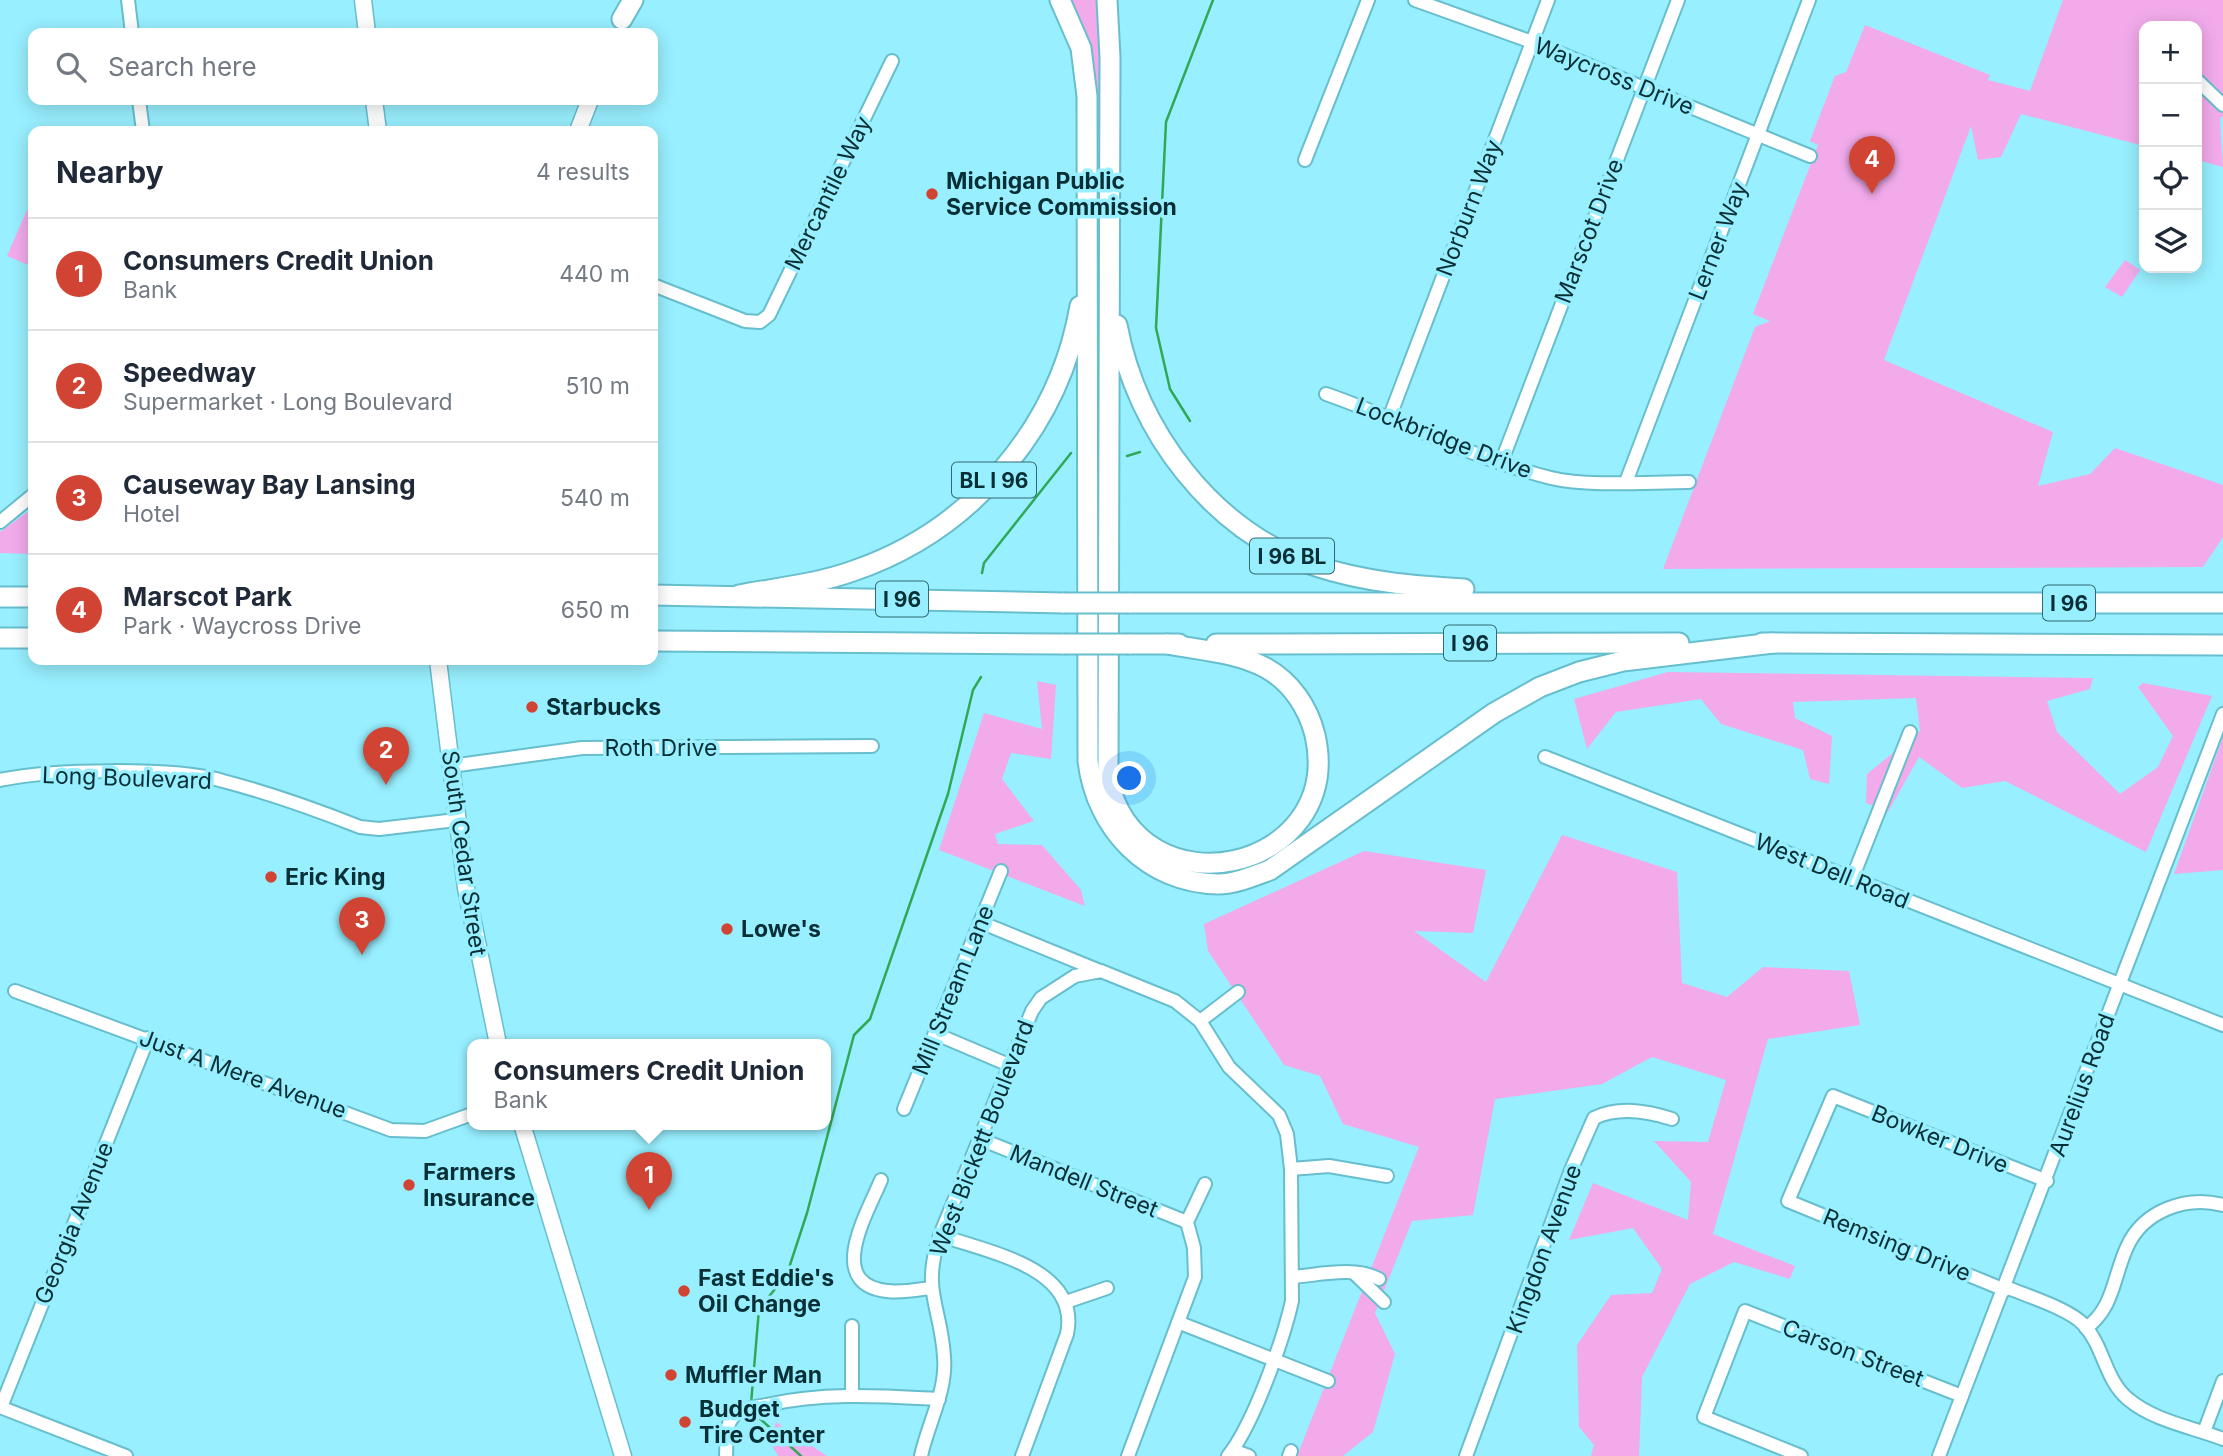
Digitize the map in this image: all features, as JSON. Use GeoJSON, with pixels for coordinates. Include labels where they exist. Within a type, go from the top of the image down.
{"type":"FeatureCollection","features":[{"type":"Feature","properties":{"kind":"highway"},"geometry":{"type":"LineString","coordinates":[[619,26],[631,0]]}},
{"type":"Feature","properties":{"kind":"highway"},"geometry":{"type":"LineString","coordinates":[[1060,0],[1081,48],[1086,76],[1088,761],[1096,799],[1124,845],[1151,863],[1187,880],[1219,884],[1253,876],[1270,870],[1494,713],[1540,687],[1579,672],[1623,661],[1773,643]]}},
{"type":"Feature","properties":{"kind":"highway","name":"I 96 BL"},"geometry":{"type":"LineString","coordinates":[[1107,0],[1110,237],[1106,734],[1110,786],[1128,824],[1142,838],[1164,853],[1207,865],[1253,857],[1287,834],[1311,797],[1318,761],[1311,720],[1292,689],[1267,669],[1231,656],[1167,644]]}},
{"type":"Feature","properties":{"kind":"highway","name":"BL I 96"},"geometry":{"type":"LineString","coordinates":[[739,595],[823,579],[872,564],[947,522],[999,475],[1047,407],[1069,354],[1080,304],[1088,217]]}},
{"type":"Feature","properties":{"kind":"highway","name":"I 96 BL"},"geometry":{"type":"LineString","coordinates":[[1110,237],[1119,336],[1128,372],[1142,404],[1165,445],[1192,480],[1252,533],[1306,562],[1369,580],[1454,589],[1677,602]]}},
{"type":"Feature","properties":{"kind":"highway","name":"I 96"},"geometry":{"type":"LineString","coordinates":[[658,594],[1064,603],[2223,603]]}},
{"type":"Feature","properties":{"kind":"highway"},"geometry":{"type":"LineString","coordinates":[[0,597],[28,597]]}},
{"type":"Feature","properties":{"kind":"highway"},"geometry":{"type":"LineString","coordinates":[[0,638],[28,638]]}},
{"type":"Feature","properties":{"kind":"highway","name":"I 96"},"geometry":{"type":"LineString","coordinates":[[658,641],[2223,645]]}},
{"type":"Feature","properties":{"kind":"main road"},"geometry":{"type":"LineString","coordinates":[[363,0],[366,28]]}},
{"type":"Feature","properties":{"kind":"main road"},"geometry":{"type":"LineString","coordinates":[[375,105],[377,126]]}},
{"type":"Feature","properties":{"kind":"main road"},"geometry":{"type":"LineString","coordinates":[[580,126],[588,105]]}},
{"type":"Feature","properties":{"kind":"main road","name":"South Cedar Street"},"geometry":{"type":"LineString","coordinates":[[439,665],[456,820],[479,961],[497,1039]]}},
{"type":"Feature","properties":{"kind":"main road"},"geometry":{"type":"LineString","coordinates":[[524,1130],[623,1456]]}},
{"type":"Feature","properties":{"kind":"street"},"geometry":{"type":"LineString","coordinates":[[128,0],[131,28]]}},
{"type":"Feature","properties":{"kind":"street"},"geometry":{"type":"LineString","coordinates":[[1305,160],[1368,0]]}},
{"type":"Feature","properties":{"kind":"street","name":"Waycross Drive"},"geometry":{"type":"LineString","coordinates":[[1415,0],[1532,41],[1810,156]]}},
{"type":"Feature","properties":{"kind":"street","name":"Norburn Way"},"geometry":{"type":"LineString","coordinates":[[1390,416],[1548,0]]}},
{"type":"Feature","properties":{"kind":"street","name":"Marscot Drive"},"geometry":{"type":"LineString","coordinates":[[1501,463],[1678,0]]}},
{"type":"Feature","properties":{"kind":"street","name":"Lerner Way"},"geometry":{"type":"LineString","coordinates":[[1626,482],[1809,0]]}},
{"type":"Feature","properties":{"kind":"street","name":"Mercantile Way"},"geometry":{"type":"LineString","coordinates":[[658,287],[745,321],[760,322],[769,315],[892,61]]}},
{"type":"Feature","properties":{"kind":"street"},"geometry":{"type":"LineString","coordinates":[[2202,84],[2223,105]]}},
{"type":"Feature","properties":{"kind":"street"},"geometry":{"type":"LineString","coordinates":[[140,105],[142,126]]}},
{"type":"Feature","properties":{"kind":"street","name":"Lockbridge Drive"},"geometry":{"type":"LineString","coordinates":[[1326,394],[1390,416],[1501,463],[1554,479],[1689,482]]}},
{"type":"Feature","properties":{"kind":"street"},"geometry":{"type":"LineString","coordinates":[[0,522],[28,499]]}},
{"type":"Feature","properties":{"kind":"street","name":"Aurelius Road"},"geometry":{"type":"LineString","coordinates":[[1939,1456],[2047,1181],[2223,714]]}},
{"type":"Feature","properties":{"kind":"street"},"geometry":{"type":"LineString","coordinates":[[1852,879],[1910,732]]}},
{"type":"Feature","properties":{"kind":"street","name":"Roth Drive"},"geometry":{"type":"LineString","coordinates":[[451,766],[582,748],[872,746]]}},
{"type":"Feature","properties":{"kind":"street","name":"West Dell Road"},"geometry":{"type":"LineString","coordinates":[[1545,757],[2223,1025]]}},
{"type":"Feature","properties":{"kind":"street","name":"Long Boulevard"},"geometry":{"type":"LineString","coordinates":[[0,780],[48,774],[190,775],[222,780],[360,827],[379,829],[456,820]]}},
{"type":"Feature","properties":{"kind":"street","name":"Mill Stream Lane"},"geometry":{"type":"LineString","coordinates":[[904,1109],[1002,871]]}},
{"type":"Feature","properties":{"kind":"street"},"geometry":{"type":"LineString","coordinates":[[980,922],[1187,1008],[1200,1021],[1229,1067],[1279,1115],[1287,1134],[1292,1169],[1292,1277],[1288,1320],[1231,1453],[1249,1456]]}},
{"type":"Feature","properties":{"kind":"street","name":"West Bickett Boulevard"},"geometry":{"type":"LineString","coordinates":[[924,1455],[939,1399],[944,1357],[930,1288],[932,1262],[940,1235],[1032,1010],[1041,998],[1075,976],[1101,971]]}},
{"type":"Feature","properties":{"kind":"street","name":"Just A Mere Avenue"},"geometry":{"type":"LineString","coordinates":[[15,991],[148,1038],[390,1130],[425,1131],[467,1116]]}},
{"type":"Feature","properties":{"kind":"street"},"geometry":{"type":"LineString","coordinates":[[1200,1021],[1238,992]]}},
{"type":"Feature","properties":{"kind":"street"},"geometry":{"type":"LineString","coordinates":[[936,1034],[1009,1065]]}},
{"type":"Feature","properties":{"kind":"street","name":"Georgia Avenue"},"geometry":{"type":"LineString","coordinates":[[0,1407],[148,1038]]}},
{"type":"Feature","properties":{"kind":"street","name":"Bowker Drive"},"geometry":{"type":"LineString","coordinates":[[1788,1201],[1833,1096],[2047,1181]]}},
{"type":"Feature","properties":{"kind":"street","name":"Kingdon Avenue"},"geometry":{"type":"LineString","coordinates":[[1466,1456],[1571,1170],[1594,1118],[1609,1111],[1648,1111],[1672,1119]]}},
{"type":"Feature","properties":{"kind":"street","name":"Mandell Street"},"geometry":{"type":"LineString","coordinates":[[980,1139],[1187,1222]]}},
{"type":"Feature","properties":{"kind":"street"},"geometry":{"type":"LineString","coordinates":[[1292,1169],[1329,1166],[1387,1176]]}},
{"type":"Feature","properties":{"kind":"street"},"geometry":{"type":"LineString","coordinates":[[881,1180],[855,1243],[852,1255],[855,1273],[864,1282],[886,1292],[930,1288]]}},
{"type":"Feature","properties":{"kind":"street"},"geometry":{"type":"LineString","coordinates":[[1128,1456],[1195,1277],[1194,1248],[1187,1222],[1205,1184]]}},
{"type":"Feature","properties":{"kind":"street","name":"Remsing Drive"},"geometry":{"type":"LineString","coordinates":[[1788,1201],[2006,1288],[2066,1314],[2087,1328]]}},
{"type":"Feature","properties":{"kind":"street"},"geometry":{"type":"LineString","coordinates":[[2223,1205],[2179,1204],[2169,1207],[2144,1224],[2127,1246],[2104,1312],[2087,1328],[2113,1381],[2129,1401],[2154,1414],[2223,1439]]}},
{"type":"Feature","properties":{"kind":"street"},"geometry":{"type":"LineString","coordinates":[[940,1235],[1033,1269],[1057,1288],[1066,1302],[1070,1321],[1068,1334],[1022,1456]]}},
{"type":"Feature","properties":{"kind":"street"},"geometry":{"type":"LineString","coordinates":[[1292,1277],[1354,1272],[1379,1279]]}},
{"type":"Feature","properties":{"kind":"street"},"geometry":{"type":"LineString","coordinates":[[1354,1272],[1384,1302]]}},
{"type":"Feature","properties":{"kind":"street"},"geometry":{"type":"LineString","coordinates":[[1066,1302],[1107,1288]]}},
{"type":"Feature","properties":{"kind":"street","name":"Carson Street"},"geometry":{"type":"LineString","coordinates":[[1801,1456],[1704,1417],[1745,1311],[1962,1396]]}},
{"type":"Feature","properties":{"kind":"street"},"geometry":{"type":"LineString","coordinates":[[1180,1323],[1328,1381]]}},
{"type":"Feature","properties":{"kind":"street"},"geometry":{"type":"LineString","coordinates":[[852,1326],[852,1394]]}},
{"type":"Feature","properties":{"kind":"street"},"geometry":{"type":"LineString","coordinates":[[2204,1432],[2223,1381]]}},
{"type":"Feature","properties":{"kind":"street"},"geometry":{"type":"LineString","coordinates":[[726,1456],[727,1426],[733,1416],[743,1410],[794,1399],[852,1394],[939,1399]]}},
{"type":"Feature","properties":{"kind":"street"},"geometry":{"type":"LineString","coordinates":[[0,1407],[126,1456]]}},
{"type":"Feature","properties":{"kind":"shaded area"},"geometry":{"type":"Polygon","coordinates":[[[1068,0],[1100,0],[1099,210],[1068,0]]]}},
{"type":"Feature","properties":{"kind":"shaded area"},"geometry":{"type":"Polygon","coordinates":[[[2063,0],[2223,0],[2223,116],[2220,119],[2223,167],[2202,161],[2202,21],[2139,21],[2139,145],[2021,114],[2001,157],[1978,160],[1971,126],[1884,360],[2053,432],[2038,486],[2090,474],[2115,448],[2223,485],[2223,537],[2203,567],[1663,569],[1755,327],[1770,321],[1753,314],[1818,145],[1810,141],[1835,76],[1846,72],[1865,25],[1990,75],[1988,80],[2030,91],[2063,0]]]}},
{"type":"Feature","properties":{"kind":"shaded area"},"geometry":{"type":"Polygon","coordinates":[[[27,210],[28,265],[7,256],[27,210]]]}},
{"type":"Feature","properties":{"kind":"shaded area"},"geometry":{"type":"Polygon","coordinates":[[[2125,260],[2139,269],[2122,297],[2105,287],[2125,260]]]}},
{"type":"Feature","properties":{"kind":"shaded area"},"geometry":{"type":"Polygon","coordinates":[[[28,512],[28,554],[0,553],[0,532],[28,512]]]}},
{"type":"Feature","properties":{"kind":"shaded area"},"geometry":{"type":"Polygon","coordinates":[[[1668,672],[2093,678],[2090,689],[2047,701],[2057,732],[2120,794],[2158,767],[2173,736],[2138,687],[2143,683],[2212,696],[2146,852],[2005,781],[1962,788],[1919,757],[1888,812],[1866,803],[1867,774],[1920,731],[1916,698],[1793,702],[1795,718],[1832,736],[1829,784],[1810,779],[1803,750],[1721,724],[1701,699],[1616,712],[1587,749],[1574,699],[1668,672]]]}},
{"type":"Feature","properties":{"kind":"shaded area"},"geometry":{"type":"Polygon","coordinates":[[[1037,681],[1056,685],[1051,759],[1011,753],[1002,779],[1034,821],[995,834],[998,844],[1042,845],[1081,890],[1085,906],[939,850],[984,713],[1042,729],[1037,681]]]}},
{"type":"Feature","properties":{"kind":"shaded area"},"geometry":{"type":"Polygon","coordinates":[[[2223,737],[2223,870],[2174,874],[2223,737]]]}},
{"type":"Feature","properties":{"kind":"shaded area"},"geometry":{"type":"Polygon","coordinates":[[[1562,835],[1677,872],[1682,983],[1727,997],[1763,967],[1849,971],[1860,1025],[1768,1039],[1713,1234],[1795,1266],[1790,1279],[1734,1262],[1690,1284],[1642,1377],[1639,1456],[1591,1456],[1594,1445],[1579,1427],[1577,1345],[1611,1295],[1652,1293],[1662,1269],[1633,1228],[1569,1240],[1593,1183],[1688,1220],[1691,1182],[1654,1141],[1708,1142],[1726,1080],[1652,1057],[1602,1084],[1495,1099],[1473,1215],[1412,1221],[1375,1313],[1395,1354],[1373,1432],[1343,1456],[1297,1456],[1419,1147],[1343,1124],[1320,1076],[1284,1065],[1208,951],[1204,924],[1364,851],[1486,870],[1473,933],[1414,931],[1486,982],[1562,835]]]}},
{"type":"Feature","properties":{"kind":"shaded area"},"geometry":{"type":"Polygon","coordinates":[[[776,1422],[827,1456],[778,1456],[770,1442],[776,1422]]]}},
{"type":"Feature","properties":{"kind":"waterway"},"geometry":{"type":"LineString","coordinates":[[1190,421],[1170,389],[1156,328],[1166,122],[1213,0]]}},
{"type":"Feature","properties":{"kind":"waterway"},"geometry":{"type":"LineString","coordinates":[[1127,456],[1140,452]]}},
{"type":"Feature","properties":{"kind":"waterway"},"geometry":{"type":"LineString","coordinates":[[982,573],[984,563],[1071,453]]}},
{"type":"Feature","properties":{"kind":"waterway"},"geometry":{"type":"LineString","coordinates":[[831,1122],[854,1035],[870,1019],[948,794],[973,690],[981,677]]}},
{"type":"Feature","properties":{"kind":"waterway"},"geometry":{"type":"LineString","coordinates":[[751,1404],[759,1309],[787,1274],[807,1213],[829,1130]]}},
{"type":"Feature","properties":{"kind":"waterway"},"geometry":{"type":"LineString","coordinates":[[757,1416],[801,1456]]}},
{"type":"Feature","properties":{"kind":"place","name":"Michigan Public Service Commission"},"geometry":{"type":"Point","coordinates":[932,194]}},
{"type":"Feature","properties":{"kind":"place","name":"Marscot Park"},"geometry":{"type":"Point","coordinates":[1872,194]}},
{"type":"Feature","properties":{"kind":"place","name":"Starbucks"},"geometry":{"type":"Point","coordinates":[532,707]}},
{"type":"Feature","properties":{"kind":"place","name":"Speedway"},"geometry":{"type":"Point","coordinates":[386,785]}},
{"type":"Feature","properties":{"kind":"place","name":"Eric King"},"geometry":{"type":"Point","coordinates":[271,877]}},
{"type":"Feature","properties":{"kind":"place","name":"Lowe's"},"geometry":{"type":"Point","coordinates":[727,929]}},
{"type":"Feature","properties":{"kind":"place","name":"Causeway Bay Lansing"},"geometry":{"type":"Point","coordinates":[362,955]}},
{"type":"Feature","properties":{"kind":"place","name":"Farmers Insurance"},"geometry":{"type":"Point","coordinates":[409,1185]}},
{"type":"Feature","properties":{"kind":"place","name":"Consumers Credit Union"},"geometry":{"type":"Point","coordinates":[649,1210]}},
{"type":"Feature","properties":{"kind":"place","name":"Fast Eddie's Oil Change"},"geometry":{"type":"Point","coordinates":[684,1291]}},
{"type":"Feature","properties":{"kind":"place","name":"Muffler Man"},"geometry":{"type":"Point","coordinates":[671,1375]}},
{"type":"Feature","properties":{"kind":"place","name":"Budget Tire Center"},"geometry":{"type":"Point","coordinates":[685,1422]}}]}
